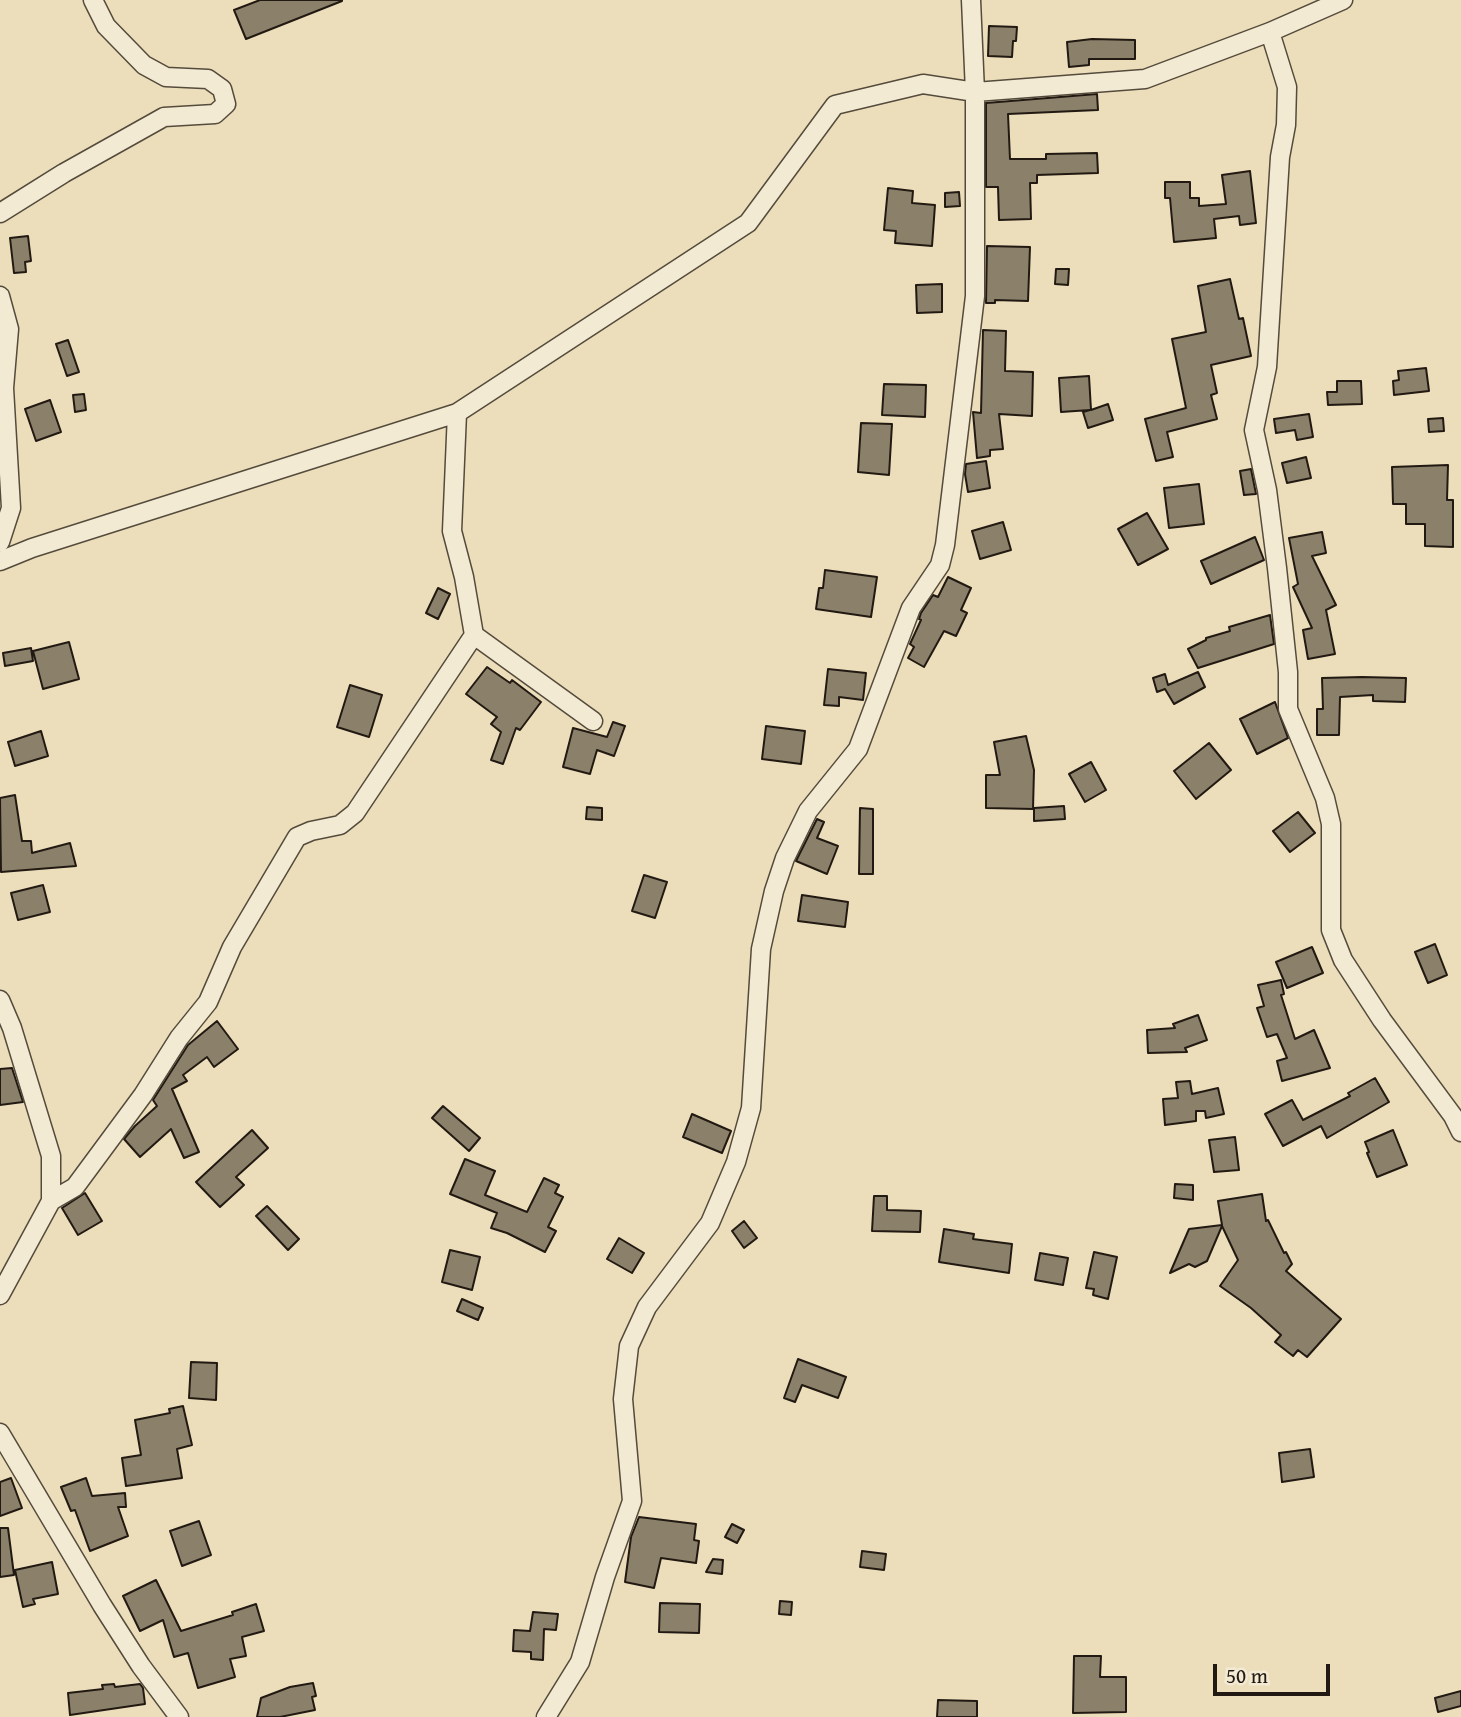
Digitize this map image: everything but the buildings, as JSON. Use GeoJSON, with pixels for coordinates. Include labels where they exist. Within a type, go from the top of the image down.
{"type":"FeatureCollection","features":[{"type":"Feature","properties":{"kind":"street"},"geometry":{"type":"LineString","coordinates":[[0,213],[64,173],[164,117],[215,114],[226,104],[222,89],[208,79],[166,77],[144,65],[106,26],[93,0]]}},
{"type":"Feature","properties":{"kind":"street"},"geometry":{"type":"LineString","coordinates":[[546,1717],[580,1662],[605,1577],[632,1501],[623,1399],[629,1346],[647,1307],[709,1223],[736,1162],[751,1108],[761,949],[785,858],[808,811],[858,749],[911,608],[940,565],[945,545],[975,296],[975,92],[971,0]]}},
{"type":"Feature","properties":{"kind":"street"},"geometry":{"type":"LineString","coordinates":[[0,561],[32,548],[457,413],[748,223],[835,105],[923,84],[975,92],[1144,79],[1270,32],[1343,0]]}},
{"type":"Feature","properties":{"kind":"street"},"geometry":{"type":"LineString","coordinates":[[1270,32],[1287,87],[1286,125],[1280,157],[1267,367],[1254,430],[1267,490],[1277,568],[1288,672],[1288,709],[1325,798],[1331,824],[1331,930],[1343,960],[1382,1020],[1453,1116],[1461,1132]]}},
{"type":"Feature","properties":{"kind":"street"},"geometry":{"type":"LineString","coordinates":[[0,296],[9,328],[4,388],[10,508],[0,542]]}},
{"type":"Feature","properties":{"kind":"street"},"geometry":{"type":"LineString","coordinates":[[51,1200],[75,1187],[143,1095],[179,1038],[208,1002],[232,947],[297,837],[340,825],[355,813],[474,635],[464,577],[452,531],[457,413]]}},
{"type":"Feature","properties":{"kind":"street"},"geometry":{"type":"LineString","coordinates":[[474,635],[593,721]]}},
{"type":"Feature","properties":{"kind":"street"},"geometry":{"type":"LineString","coordinates":[[0,1000],[12,1028],[51,1156],[51,1200],[0,1295]]}},
{"type":"Feature","properties":{"kind":"street"},"geometry":{"type":"LineString","coordinates":[[0,1433],[102,1605],[141,1666],[179,1717]]}}]}
